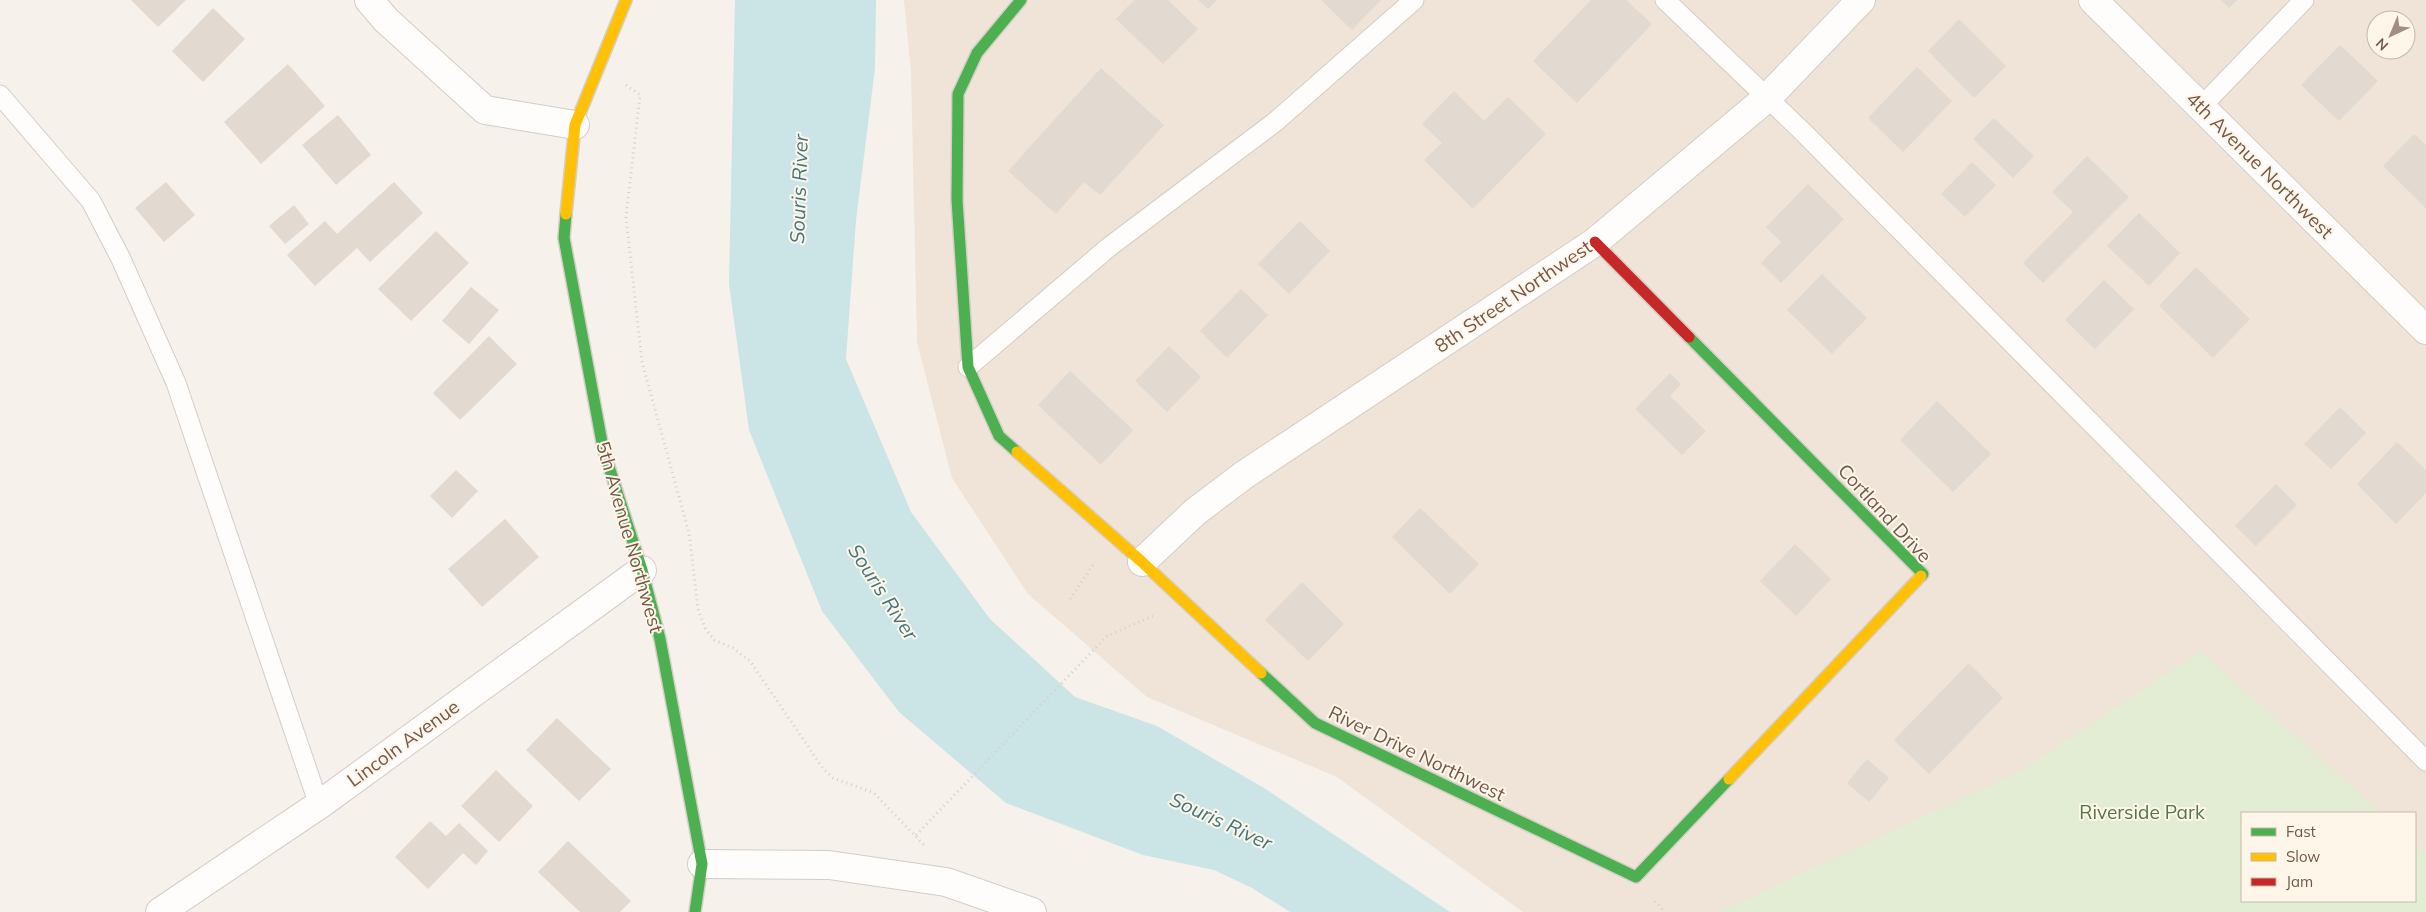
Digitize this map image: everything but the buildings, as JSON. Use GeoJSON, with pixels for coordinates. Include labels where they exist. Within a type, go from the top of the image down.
{"type":"FeatureCollection","features":[{"type":"Feature","properties":{"kind":"street"},"geometry":{"type":"LineString","coordinates":[[369,0],[386,20],[485,110],[575,124]]}},
{"type":"Feature","properties":{"kind":"street","name":"5th Avenue Northwest"},"geometry":{"type":"LineString","coordinates":[[626,0],[575,124],[564,238],[603,448],[642,570],[660,639],[702,864]]}},
{"type":"Feature","properties":{"kind":"street"},"geometry":{"type":"LineString","coordinates":[[968,367],[957,200],[958,94],[977,53],[1021,0]]}},
{"type":"Feature","properties":{"kind":"street","name":"8th Street Northwest"},"geometry":{"type":"LineString","coordinates":[[1142,562],[1195,512],[1244,475],[1595,242],[1768,97],[1861,0]]}},
{"type":"Feature","properties":{"kind":"street","name":"4th Avenue Northwest"},"geometry":{"type":"LineString","coordinates":[[2093,0],[2426,330]]}},
{"type":"Feature","properties":{"kind":"street","name":"Cortland Drive"},"geometry":{"type":"LineString","coordinates":[[1595,242],[1923,574],[1636,878]]}},
{"type":"Feature","properties":{"kind":"street","name":"River Drive Northwest"},"geometry":{"type":"LineString","coordinates":[[968,367],[1000,436],[1142,562],[1315,723],[1636,878]]}},
{"type":"Feature","properties":{"kind":"street","name":"Lincoln Avenue"},"geometry":{"type":"LineString","coordinates":[[160,912],[318,805],[642,570]]}},
{"type":"Feature","properties":{"kind":"street"},"geometry":{"type":"LineString","coordinates":[[696,912],[702,864],[829,865],[946,882],[1032,912]]}},
{"type":"Feature","properties":{"kind":"lane"},"geometry":{"type":"LineString","coordinates":[[968,367],[1109,247],[1275,122],[1414,0]]}},
{"type":"Feature","properties":{"kind":"lane"},"geometry":{"type":"LineString","coordinates":[[1665,0],[1768,97],[2426,761]]}},
{"type":"Feature","properties":{"kind":"lane"},"geometry":{"type":"LineString","coordinates":[[2201,107],[2304,0]]}},
{"type":"Feature","properties":{"kind":"lane"},"geometry":{"type":"LineString","coordinates":[[0,95],[91,201],[129,277],[176,383],[318,805]]}},
{"type":"Feature","properties":{"kind":"path"},"geometry":{"type":"LineString","coordinates":[[600,66],[640,95],[626,217],[640,346],[642,362],[689,534],[698,608],[705,628],[714,640],[733,648],[750,661],[822,767],[833,778],[874,793],[916,835],[933,856],[946,882]]}},
{"type":"Feature","properties":{"kind":"path"},"geometry":{"type":"LineString","coordinates":[[1070,599],[1096,561]]}},
{"type":"Feature","properties":{"kind":"path"},"geometry":{"type":"LineString","coordinates":[[916,835],[1108,636],[1156,615]]}},
{"type":"Feature","properties":{"kind":"shaded area"},"geometry":{"type":"Polygon","coordinates":[[[904,0],[2426,0],[2426,912],[1523,912],[1337,777],[1147,697],[1028,594],[952,478],[917,342],[911,71],[904,0]]]}},
{"type":"Feature","properties":{"kind":"green space","name":"Riverside Park"},"geometry":{"type":"Polygon","coordinates":[[[2201,651],[2380,812],[2241,812],[2241,902],[2416,902],[2416,844],[2426,853],[2426,912],[1720,912],[2019,772],[2201,651]]]}},
{"type":"Feature","properties":{"kind":"water","name":"Souris River"},"geometry":{"type":"Polygon","coordinates":[[[735,0],[876,0],[875,68],[856,220],[846,359],[911,512],[990,619],[1075,697],[1157,726],[1264,788],[1450,912],[1290,912],[1252,888],[1214,870],[1143,855],[1006,803],[899,712],[822,611],[749,430],[729,284],[735,0]]]}},
{"type":"Feature","properties":{"kind":"traffic: fast"},"geometry":{"type":"LineString","coordinates":[[1017,452],[999,436],[968,367],[957,200],[958,94],[977,53],[1021,0]]}},
{"type":"Feature","properties":{"kind":"traffic: fast"},"geometry":{"type":"LineString","coordinates":[[566,214],[564,238],[603,448],[642,570],[660,639],[702,864],[695,912]]}},
{"type":"Feature","properties":{"kind":"traffic: fast"},"geometry":{"type":"LineString","coordinates":[[1689,337],[1923,574],[1921,576]]}},
{"type":"Feature","properties":{"kind":"traffic: fast"},"geometry":{"type":"LineString","coordinates":[[1261,673],[1315,723],[1636,877],[1729,779]]}},
{"type":"Feature","properties":{"kind":"traffic: slow"},"geometry":{"type":"LineString","coordinates":[[566,214],[575,125],[626,0]]}},
{"type":"Feature","properties":{"kind":"traffic: slow"},"geometry":{"type":"LineString","coordinates":[[1017,452],[1142,562],[1261,673]]}},
{"type":"Feature","properties":{"kind":"traffic: slow"},"geometry":{"type":"LineString","coordinates":[[1729,779],[1921,576]]}},
{"type":"Feature","properties":{"kind":"traffic: jam"},"geometry":{"type":"LineString","coordinates":[[1595,242],[1689,337]]}}]}
